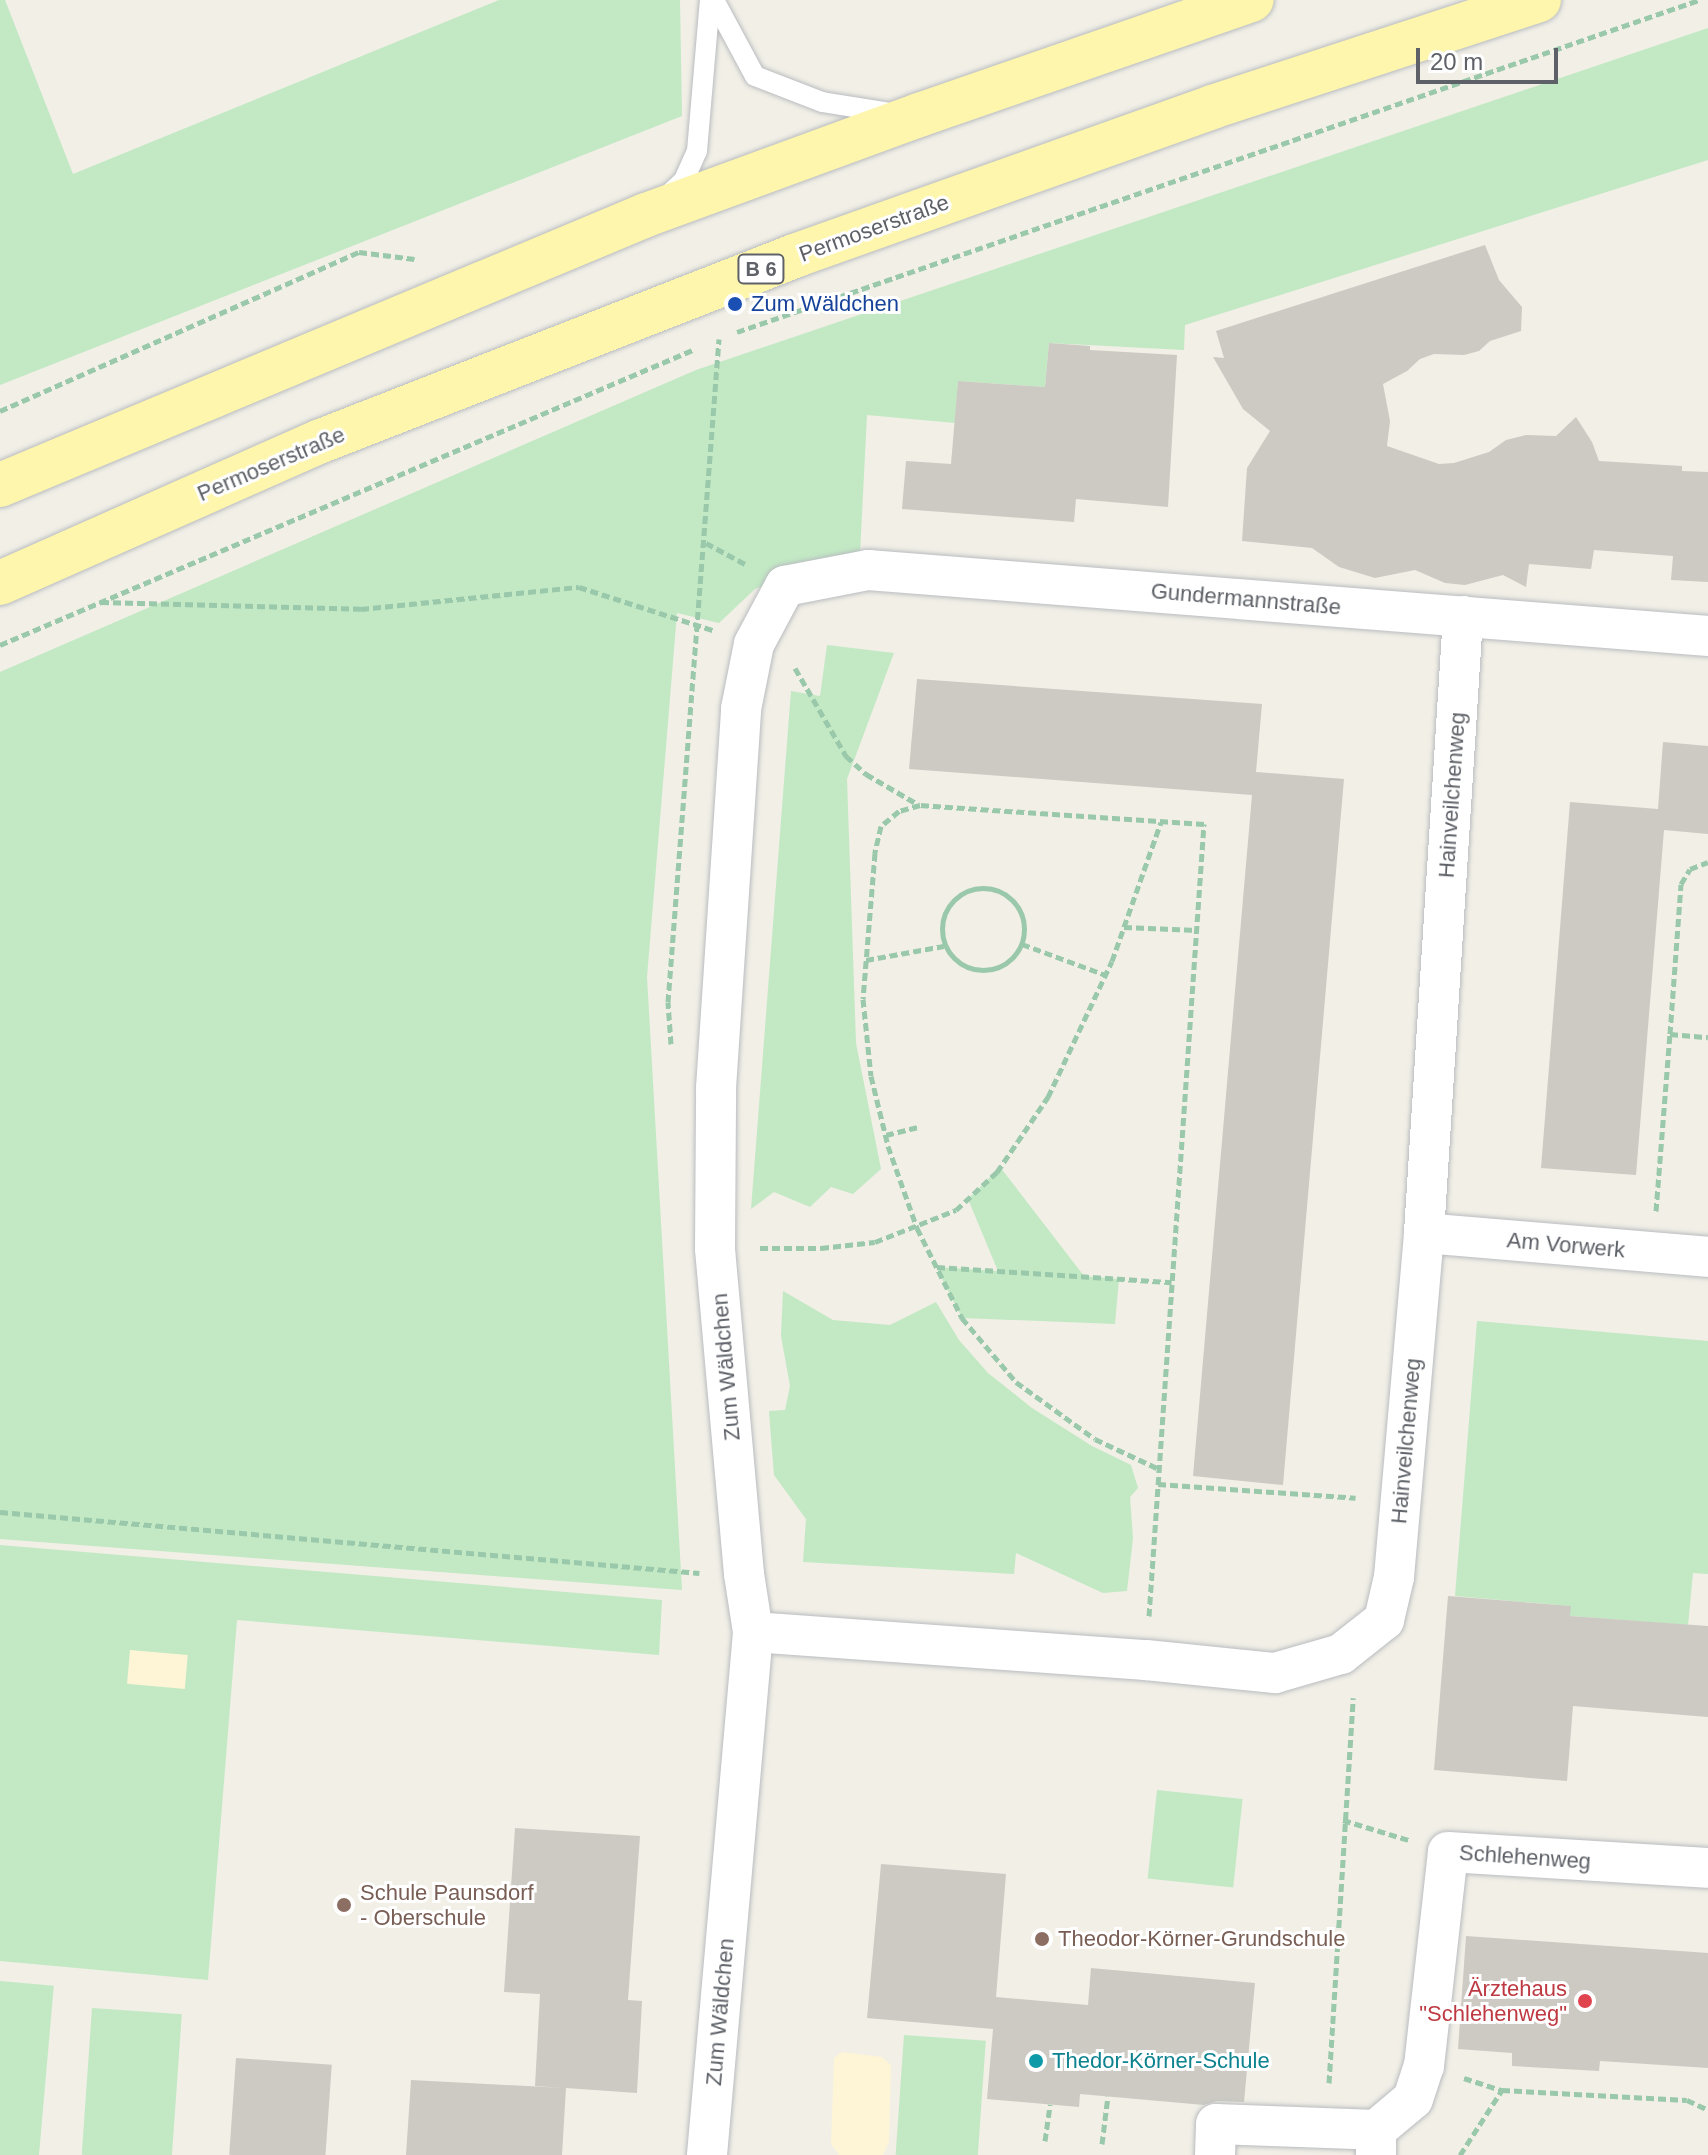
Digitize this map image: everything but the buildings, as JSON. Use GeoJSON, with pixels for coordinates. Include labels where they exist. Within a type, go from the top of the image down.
{"type":"FeatureCollection","features":[{"type":"Feature","properties":{"kind":"main road"},"geometry":{"type":"LineString","coordinates":[[0,485],[646,215],[919,115],[1252,0]]}},
{"type":"Feature","properties":{"kind":"main road","name":"Permoserstraße"},"geometry":{"type":"LineString","coordinates":[[0,583],[321,441],[797,255],[1212,107],[1539,0]]}},
{"type":"Feature","properties":{"kind":"street","name":"Gundermannstraße"},"geometry":{"type":"LineString","coordinates":[[768,617],[868,570],[1708,636]]}},
{"type":"Feature","properties":{"kind":"street","name":"Hainveilchenweg"},"geometry":{"type":"LineString","coordinates":[[753,1632],[1146,1660],[1275,1673],[1341,1654],[1384,1620],[1394,1577],[1424,1233],[1463,616]]}},
{"type":"Feature","properties":{"kind":"street","name":"Zum Wäldchen"},"geometry":{"type":"LineString","coordinates":[[707,2155],[753,1632],[744,1574],[715,1248],[716,1088],[741,709],[768,617]]}},
{"type":"Feature","properties":{"kind":"street","name":"Am Vorwerk"},"geometry":{"type":"LineString","coordinates":[[1424,1233],[1708,1257]]}},
{"type":"Feature","properties":{"kind":"street","name":"Schlehenweg"},"geometry":{"type":"LineString","coordinates":[[1215,2155],[1216,2124],[1376,2143],[1413,2099],[1424,2066],[1448,1852],[1708,1868]]}},
{"type":"Feature","properties":{"kind":"lane"},"geometry":{"type":"LineString","coordinates":[[712,0],[755,76],[822,102],[860,110],[919,115]]}},
{"type":"Feature","properties":{"kind":"lane"},"geometry":{"type":"LineString","coordinates":[[646,215],[684,180],[697,151],[712,0]]}},
{"type":"Feature","properties":{"kind":"path"},"geometry":{"type":"LineString","coordinates":[[0,645],[719,339],[1699,0]]}},
{"type":"Feature","properties":{"kind":"path"},"geometry":{"type":"LineString","coordinates":[[96,602],[361,609],[579,587],[768,617],[846,756],[866,774],[920,805]]}},
{"type":"Feature","properties":{"kind":"path"},"geometry":{"type":"LineString","coordinates":[[1146,1660],[1204,824],[920,805],[899,811],[881,826],[875,853],[863,999],[871,1076],[886,1135],[917,1228],[962,1318],[1016,1382],[1095,1439],[1159,1469]]}},
{"type":"Feature","properties":{"kind":"path"},"geometry":{"type":"LineString","coordinates":[[715,1248],[821,1248],[875,1242],[917,1228],[956,1210],[997,1172],[1048,1097],[1106,975],[1161,822]]}},
{"type":"Feature","properties":{"kind":"path"},"geometry":{"type":"LineString","coordinates":[[1653,1253],[1681,884],[1690,869],[1708,862]]}},
{"type":"Feature","properties":{"kind":"path"},"geometry":{"type":"LineString","coordinates":[[984,887],[997,890],[1017,906],[1023,918],[1022,944],[1004,966],[977,971],[963,967],[944,946],[941,932],[949,906],[958,895],[984,887]]}},
{"type":"Feature","properties":{"kind":"path"},"geometry":{"type":"LineString","coordinates":[[1124,927],[1197,930]]}},
{"type":"Feature","properties":{"kind":"path"},"geometry":{"type":"LineString","coordinates":[[1022,944],[1106,975]]}},
{"type":"Feature","properties":{"kind":"path"},"geometry":{"type":"LineString","coordinates":[[866,960],[944,946]]}},
{"type":"Feature","properties":{"kind":"path"},"geometry":{"type":"LineString","coordinates":[[1670,1034],[1708,1037]]}},
{"type":"Feature","properties":{"kind":"path"},"geometry":{"type":"LineString","coordinates":[[886,1135],[919,1127]]}},
{"type":"Feature","properties":{"kind":"path"},"geometry":{"type":"LineString","coordinates":[[936,1267],[1172,1282]]}},
{"type":"Feature","properties":{"kind":"path"},"geometry":{"type":"LineString","coordinates":[[1158,1484],[1400,1501]]}},
{"type":"Feature","properties":{"kind":"path"},"geometry":{"type":"LineString","coordinates":[[0,1512],[675,1573],[744,1574]]}},
{"type":"Feature","properties":{"kind":"path"},"geometry":{"type":"LineString","coordinates":[[1328,2098],[1353,1697],[1341,1654]]}},
{"type":"Feature","properties":{"kind":"path"},"geometry":{"type":"LineString","coordinates":[[1343,1820],[1448,1852]]}},
{"type":"Feature","properties":{"kind":"path"},"geometry":{"type":"LineString","coordinates":[[1460,2155],[1502,2090],[1687,2100],[1708,2110]]}},
{"type":"Feature","properties":{"kind":"path"},"geometry":{"type":"LineString","coordinates":[[1102,2144],[1108,2096]]}},
{"type":"Feature","properties":{"kind":"path"},"geometry":{"type":"LineString","coordinates":[[1045,2141],[1050,2104]]}},
{"type":"Feature","properties":{"kind":"green space"},"geometry":{"type":"Polygon","coordinates":[[[0,0],[5,0],[73,174],[499,0],[680,0],[682,116],[0,385],[0,0]]]}},
{"type":"Feature","properties":{"kind":"green space"},"geometry":{"type":"Polygon","coordinates":[[[1708,28],[1708,160],[1185,325],[1184,350],[1049,343],[1045,387],[958,381],[955,423],[867,415],[860,554],[755,589],[719,623],[677,613],[647,977],[682,1590],[0,1539],[0,672],[696,370],[1708,28]]]}},
{"type":"Feature","properties":{"kind":"green space"},"geometry":{"type":"Polygon","coordinates":[[[827,645],[894,653],[847,779],[856,1043],[881,1169],[853,1194],[831,1187],[810,1207],[774,1192],[751,1209],[791,691],[820,696],[827,645]]]}},
{"type":"Feature","properties":{"kind":"green space"},"geometry":{"type":"Polygon","coordinates":[[[1000,1167],[1084,1276],[1119,1279],[1115,1324],[962,1318],[936,1267],[998,1271],[968,1199],[1000,1167]]]}},
{"type":"Feature","properties":{"kind":"green space"},"geometry":{"type":"Polygon","coordinates":[[[783,1291],[833,1320],[890,1325],[936,1302],[959,1340],[988,1373],[1032,1408],[1092,1446],[1131,1465],[1138,1488],[1130,1497],[1133,1538],[1127,1591],[1103,1593],[1016,1553],[1014,1574],[803,1562],[806,1519],[774,1475],[770,1425],[769,1411],[785,1410],[790,1386],[781,1336],[783,1291]]]}},
{"type":"Feature","properties":{"kind":"green space"},"geometry":{"type":"Polygon","coordinates":[[[1477,1321],[1708,1341],[1708,1574],[1693,1573],[1688,1625],[1570,1616],[1570,1606],[1455,1596],[1477,1321]]]}},
{"type":"Feature","properties":{"kind":"green space"},"geometry":{"type":"Polygon","coordinates":[[[0,1545],[662,1600],[659,1655],[237,1620],[208,1980],[0,1961],[0,1545]]]}},
{"type":"Feature","properties":{"kind":"green space"},"geometry":{"type":"Polygon","coordinates":[[[1157,1790],[1243,1799],[1233,1888],[1148,1879],[1157,1790]]]}},
{"type":"Feature","properties":{"kind":"green space"},"geometry":{"type":"Polygon","coordinates":[[[0,1981],[54,1986],[39,2155],[0,2155],[0,1981]]]}},
{"type":"Feature","properties":{"kind":"green space"},"geometry":{"type":"Polygon","coordinates":[[[92,2008],[182,2014],[172,2155],[82,2155],[92,2008]]]}},
{"type":"Feature","properties":{"kind":"green space"},"geometry":{"type":"Polygon","coordinates":[[[904,2035],[986,2041],[978,2155],[896,2155],[904,2035]]]}},
{"type":"Feature","properties":{"kind":"sand"},"geometry":{"type":"Polygon","coordinates":[[[130,1650],[188,1655],[185,1689],[127,1684],[130,1650]]]}},
{"type":"Feature","properties":{"kind":"sand"},"geometry":{"type":"Polygon","coordinates":[[[842,2052],[882,2057],[891,2065],[889,2142],[883,2155],[839,2155],[831,2144],[834,2058],[842,2052]]]}},
{"type":"Feature","properties":{"kind":"place","name":"Zum Wäldchen"},"geometry":{"type":"Point","coordinates":[735,304]}},
{"type":"Feature","properties":{"kind":"place","name":"Schule Paunsdorf - Oberschule"},"geometry":{"type":"Point","coordinates":[344,1905]}},
{"type":"Feature","properties":{"kind":"place","name":"Theodor-Körner-Grundschule"},"geometry":{"type":"Point","coordinates":[1042,1939]}},
{"type":"Feature","properties":{"kind":"place","name":"Ärztehaus \"Schlehenweg\""},"geometry":{"type":"Point","coordinates":[1585,2001]}},
{"type":"Feature","properties":{"kind":"place","name":"Thedor-Körner-Schule"},"geometry":{"type":"Point","coordinates":[1036,2061]}}]}
